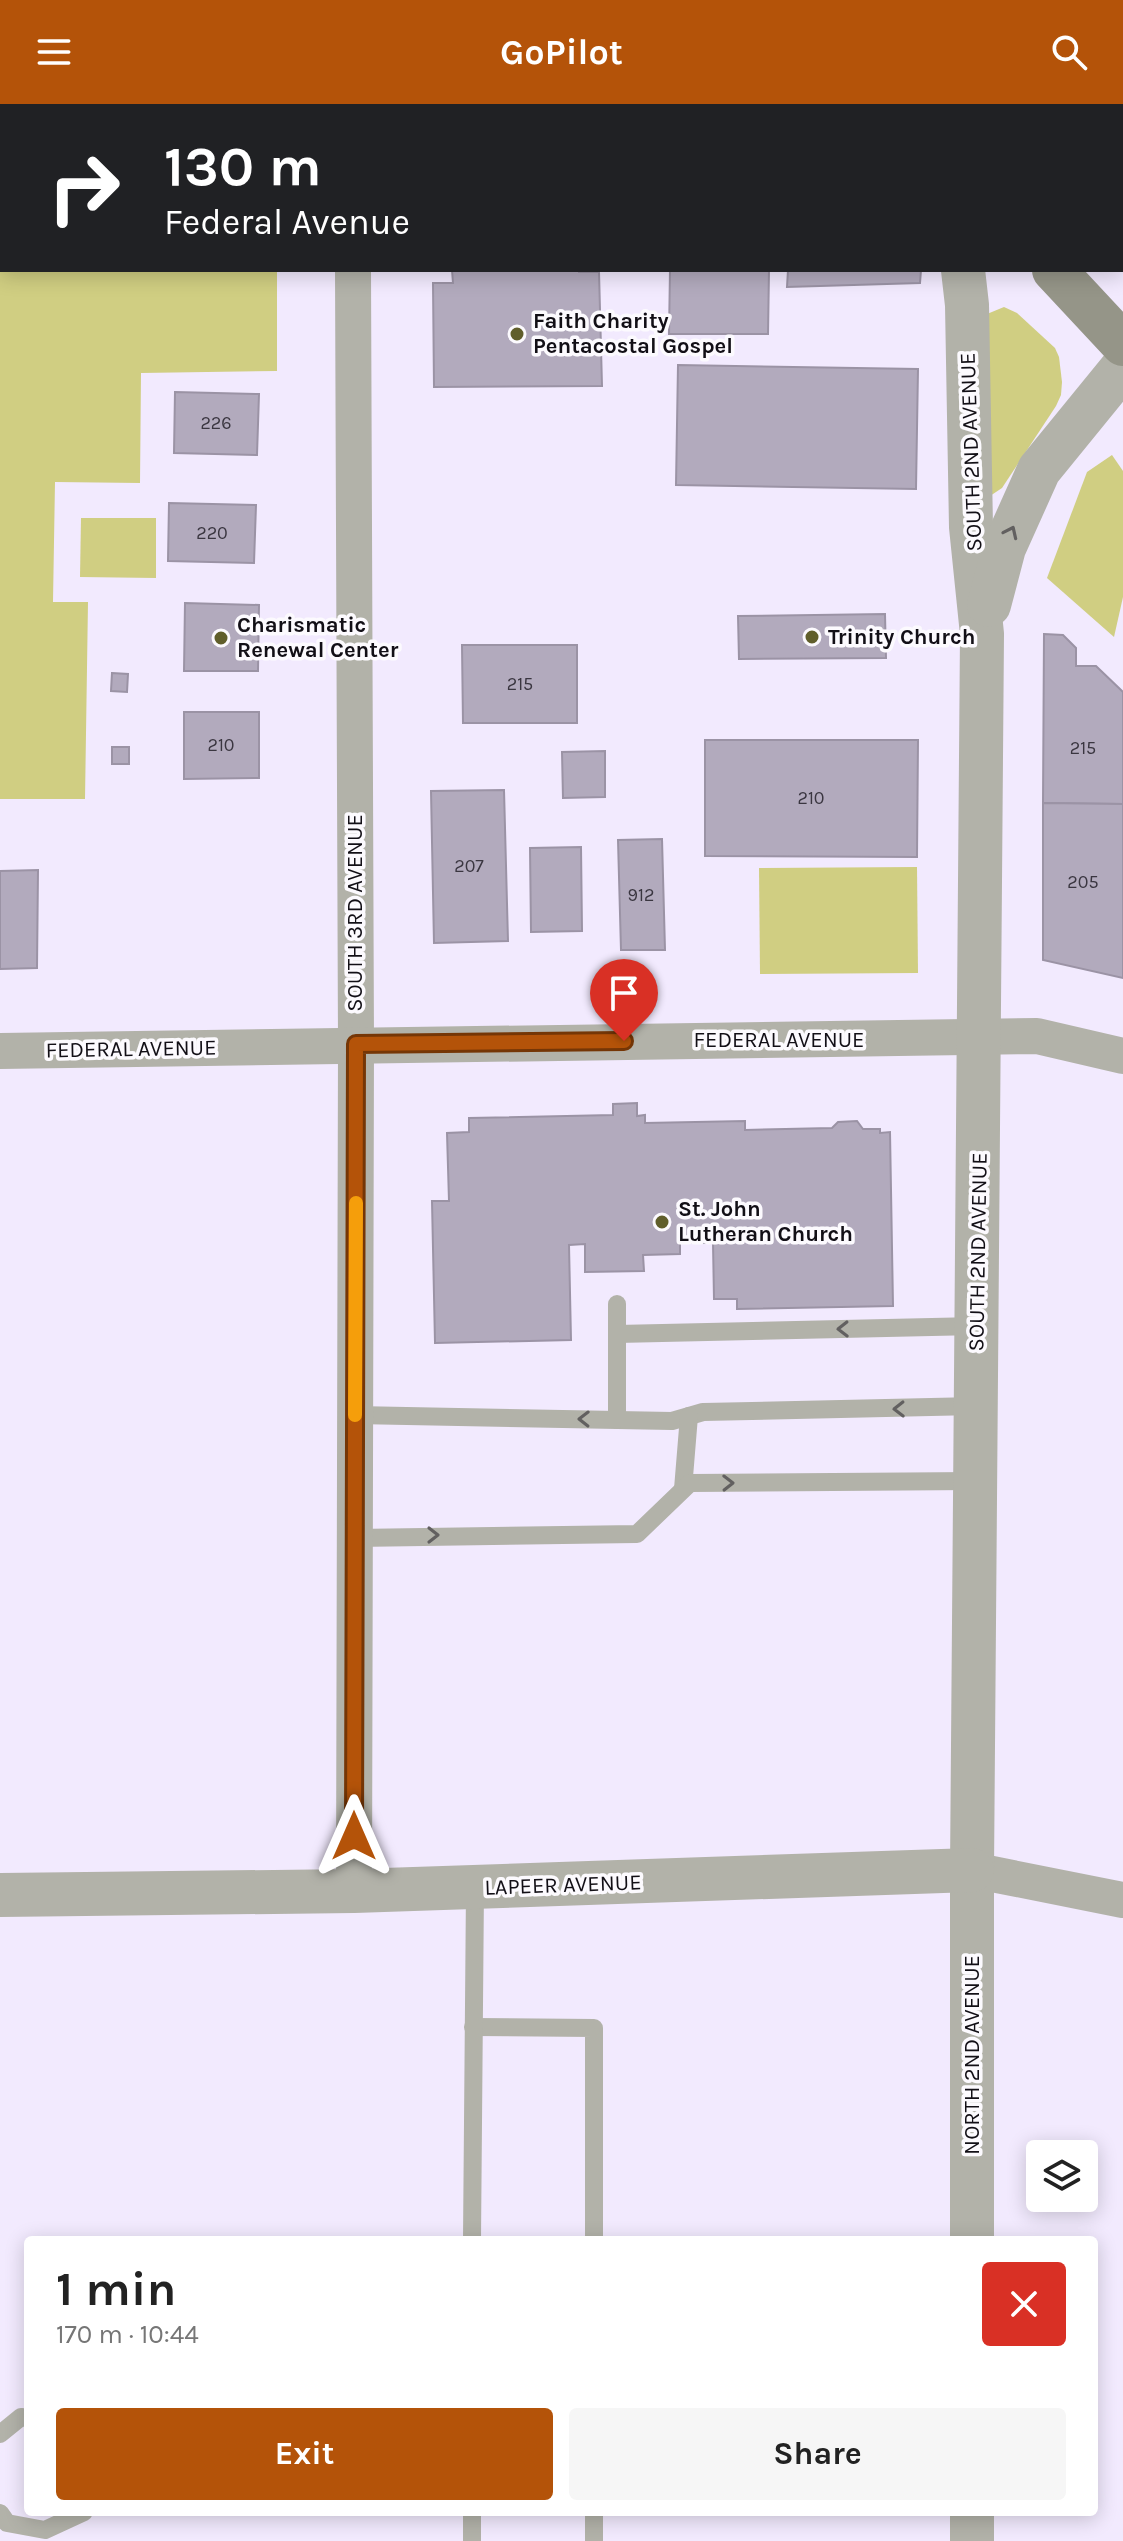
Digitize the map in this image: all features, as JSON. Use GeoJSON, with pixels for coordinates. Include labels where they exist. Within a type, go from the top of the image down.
{"type":"FeatureCollection","features":[{"type":"Feature","properties":{"kind":"main road"},"geometry":{"type":"LineString","coordinates":[[1056,272],[1123,344]]}},
{"type":"Feature","properties":{"kind":"street","name":"SOUTH 3RD AVENUE"},"geometry":{"type":"LineString","coordinates":[[353,272],[356,1044],[354,1891]]}},
{"type":"Feature","properties":{"kind":"street","name":"SOUTH 2ND AVENUE"},"geometry":{"type":"LineString","coordinates":[[963,272],[967,305],[971,527],[982,634],[972,1870]]}},
{"type":"Feature","properties":{"kind":"street","name":"SOUTH 2ND AVENUE"},"geometry":{"type":"LineString","coordinates":[[982,634],[1004,548],[1039,470],[1123,367]]}},
{"type":"Feature","properties":{"kind":"street","name":"FEDERAL AVENUE"},"geometry":{"type":"LineString","coordinates":[[0,1051],[1037,1036],[1123,1056]]}},
{"type":"Feature","properties":{"kind":"street","name":"LAPEER AVENUE"},"geometry":{"type":"LineString","coordinates":[[0,1895],[475,1888],[972,1870],[1123,1900]]}},
{"type":"Feature","properties":{"kind":"street","name":"NORTH 2ND AVENUE"},"geometry":{"type":"LineString","coordinates":[[972,1870],[972,2236]]}},
{"type":"Feature","properties":{"kind":"street"},"geometry":{"type":"LineString","coordinates":[[972,2516],[972,2541]]}},
{"type":"Feature","properties":{"kind":"lane"},"geometry":{"type":"LineString","coordinates":[[617,1304],[617,1420]]}},
{"type":"Feature","properties":{"kind":"lane"},"geometry":{"type":"LineString","coordinates":[[617,1334],[977,1326]]}},
{"type":"Feature","properties":{"kind":"lane"},"geometry":{"type":"LineString","coordinates":[[355,1415],[672,1421],[703,1412],[976,1406]]}},
{"type":"Feature","properties":{"kind":"lane"},"geometry":{"type":"LineString","coordinates":[[683,1489],[689,1416]]}},
{"type":"Feature","properties":{"kind":"lane"},"geometry":{"type":"LineString","coordinates":[[355,1538],[637,1534],[690,1483],[976,1481]]}},
{"type":"Feature","properties":{"kind":"lane"},"geometry":{"type":"LineString","coordinates":[[472,2236],[475,1888]]}},
{"type":"Feature","properties":{"kind":"lane"},"geometry":{"type":"LineString","coordinates":[[473,2027],[594,2028],[594,2236]]}},
{"type":"Feature","properties":{"kind":"lane"},"geometry":{"type":"LineString","coordinates":[[0,2434],[24,2417]]}},
{"type":"Feature","properties":{"kind":"lane"},"geometry":{"type":"LineString","coordinates":[[0,2513],[7,2523],[45,2530],[75,2516]]}},
{"type":"Feature","properties":{"kind":"lane"},"geometry":{"type":"LineString","coordinates":[[472,2516],[472,2541]]}},
{"type":"Feature","properties":{"kind":"lane"},"geometry":{"type":"LineString","coordinates":[[594,2516],[594,2541]]}},
{"type":"Feature","properties":{"kind":"shaded area"},"geometry":{"type":"Polygon","coordinates":[[[0,272],[277,272],[277,371],[141,373],[140,483],[55,482],[53,602],[88,602],[85,799],[0,799],[0,272]]]}},
{"type":"Feature","properties":{"kind":"shaded area"},"geometry":{"type":"Polygon","coordinates":[[[1004,307],[1017,313],[1055,348],[1062,382],[1056,406],[1002,488],[990,496],[987,314],[1004,307]]]}},
{"type":"Feature","properties":{"kind":"shaded area"},"geometry":{"type":"Polygon","coordinates":[[[1112,455],[1123,471],[1123,597],[1114,637],[1047,578],[1087,472],[1112,455]]]}},
{"type":"Feature","properties":{"kind":"shaded area"},"geometry":{"type":"Polygon","coordinates":[[[81,518],[156,518],[156,578],[80,577],[81,518]]]}},
{"type":"Feature","properties":{"kind":"shaded area"},"geometry":{"type":"Polygon","coordinates":[[[917,867],[918,973],[760,974],[759,868],[917,867]]]}},
{"type":"Feature","properties":{"kind":"building","name":"Faith Charity Pentacostal Gospel"},"geometry":{"type":"Polygon","coordinates":[[[452,272],[599,272],[602,386],[434,387],[433,283],[453,283],[452,272]]]}},
{"type":"Feature","properties":{"kind":"building"},"geometry":{"type":"Polygon","coordinates":[[[670,272],[769,272],[768,334],[669,334],[670,272]]]}},
{"type":"Feature","properties":{"kind":"building"},"geometry":{"type":"Polygon","coordinates":[[[788,272],[921,272],[920,283],[787,287],[788,272]]]}},
{"type":"Feature","properties":{"kind":"building"},"geometry":{"type":"Polygon","coordinates":[[[678,365],[918,369],[916,489],[676,485],[678,365]]]}},
{"type":"Feature","properties":{"kind":"building"},"geometry":{"type":"Polygon","coordinates":[[[175,392],[259,394],[257,455],[174,453],[175,392]]]}},
{"type":"Feature","properties":{"kind":"building"},"geometry":{"type":"Polygon","coordinates":[[[169,503],[256,505],[254,563],[168,561],[169,503]]]}},
{"type":"Feature","properties":{"kind":"building","name":"Charismatic Renewal Center"},"geometry":{"type":"Polygon","coordinates":[[[185,603],[259,605],[258,671],[184,671],[185,603]]]}},
{"type":"Feature","properties":{"kind":"building","name":"Trinity Church"},"geometry":{"type":"Polygon","coordinates":[[[885,614],[886,658],[739,659],[738,616],[885,614]]]}},
{"type":"Feature","properties":{"kind":"building"},"geometry":{"type":"Polygon","coordinates":[[[1044,634],[1063,635],[1076,648],[1076,666],[1096,666],[1123,692],[1123,804],[1043,803],[1044,634]]]}},
{"type":"Feature","properties":{"kind":"building"},"geometry":{"type":"Polygon","coordinates":[[[462,645],[577,645],[577,723],[463,723],[462,645]]]}},
{"type":"Feature","properties":{"kind":"building"},"geometry":{"type":"Polygon","coordinates":[[[112,673],[128,674],[127,692],[111,691],[112,673]]]}},
{"type":"Feature","properties":{"kind":"building"},"geometry":{"type":"Polygon","coordinates":[[[184,712],[259,712],[259,778],[184,779],[184,712]]]}},
{"type":"Feature","properties":{"kind":"building"},"geometry":{"type":"Polygon","coordinates":[[[705,740],[918,740],[917,857],[705,856],[705,740]]]}},
{"type":"Feature","properties":{"kind":"building"},"geometry":{"type":"Polygon","coordinates":[[[112,747],[129,747],[129,764],[112,764],[112,747]]]}},
{"type":"Feature","properties":{"kind":"building"},"geometry":{"type":"Polygon","coordinates":[[[605,751],[605,797],[563,798],[562,752],[605,751]]]}},
{"type":"Feature","properties":{"kind":"building"},"geometry":{"type":"Polygon","coordinates":[[[504,790],[508,941],[434,943],[431,791],[504,790]]]}},
{"type":"Feature","properties":{"kind":"building"},"geometry":{"type":"Polygon","coordinates":[[[1043,803],[1123,804],[1123,978],[1043,960],[1043,803]]]}},
{"type":"Feature","properties":{"kind":"building"},"geometry":{"type":"Polygon","coordinates":[[[662,839],[665,950],[621,950],[618,840],[662,839]]]}},
{"type":"Feature","properties":{"kind":"building"},"geometry":{"type":"Polygon","coordinates":[[[581,847],[582,931],[531,932],[530,848],[581,847]]]}},
{"type":"Feature","properties":{"kind":"building"},"geometry":{"type":"Polygon","coordinates":[[[38,870],[37,968],[0,969],[0,871],[38,870]]]}},
{"type":"Feature","properties":{"kind":"building","name":"St. John Lutheran Church"},"geometry":{"type":"Polygon","coordinates":[[[637,1103],[637,1116],[645,1115],[645,1123],[745,1121],[745,1130],[832,1128],[838,1122],[857,1121],[863,1129],[890,1132],[893,1306],[737,1309],[737,1299],[714,1299],[713,1243],[680,1243],[680,1254],[643,1255],[644,1271],[585,1272],[585,1244],[569,1245],[571,1340],[435,1343],[432,1201],[449,1201],[447,1133],[469,1132],[469,1118],[613,1115],[613,1104],[637,1103]]]}},
{"type":"Feature","properties":{"kind":"slow traffic"},"geometry":{"type":"LineString","coordinates":[[355,1415],[356,1203]]}},
{"type":"Feature","properties":{"kind":"place","name":"Faith Charity Pentacostal Gospel"},"geometry":{"type":"Point","coordinates":[517,334]}},
{"type":"Feature","properties":{"kind":"place","name":"Trinity Church"},"geometry":{"type":"Point","coordinates":[812,637]}},
{"type":"Feature","properties":{"kind":"place","name":"Charismatic Renewal Center"},"geometry":{"type":"Point","coordinates":[221,638]}},
{"type":"Feature","properties":{"kind":"place","name":"St. John Lutheran Church"},"geometry":{"type":"Point","coordinates":[662,1222]}},
{"type":"Feature","properties":{"kind":"route"},"geometry":{"type":"LineString","coordinates":[[354,1836],[356,1044],[624,1041]]}}]}
